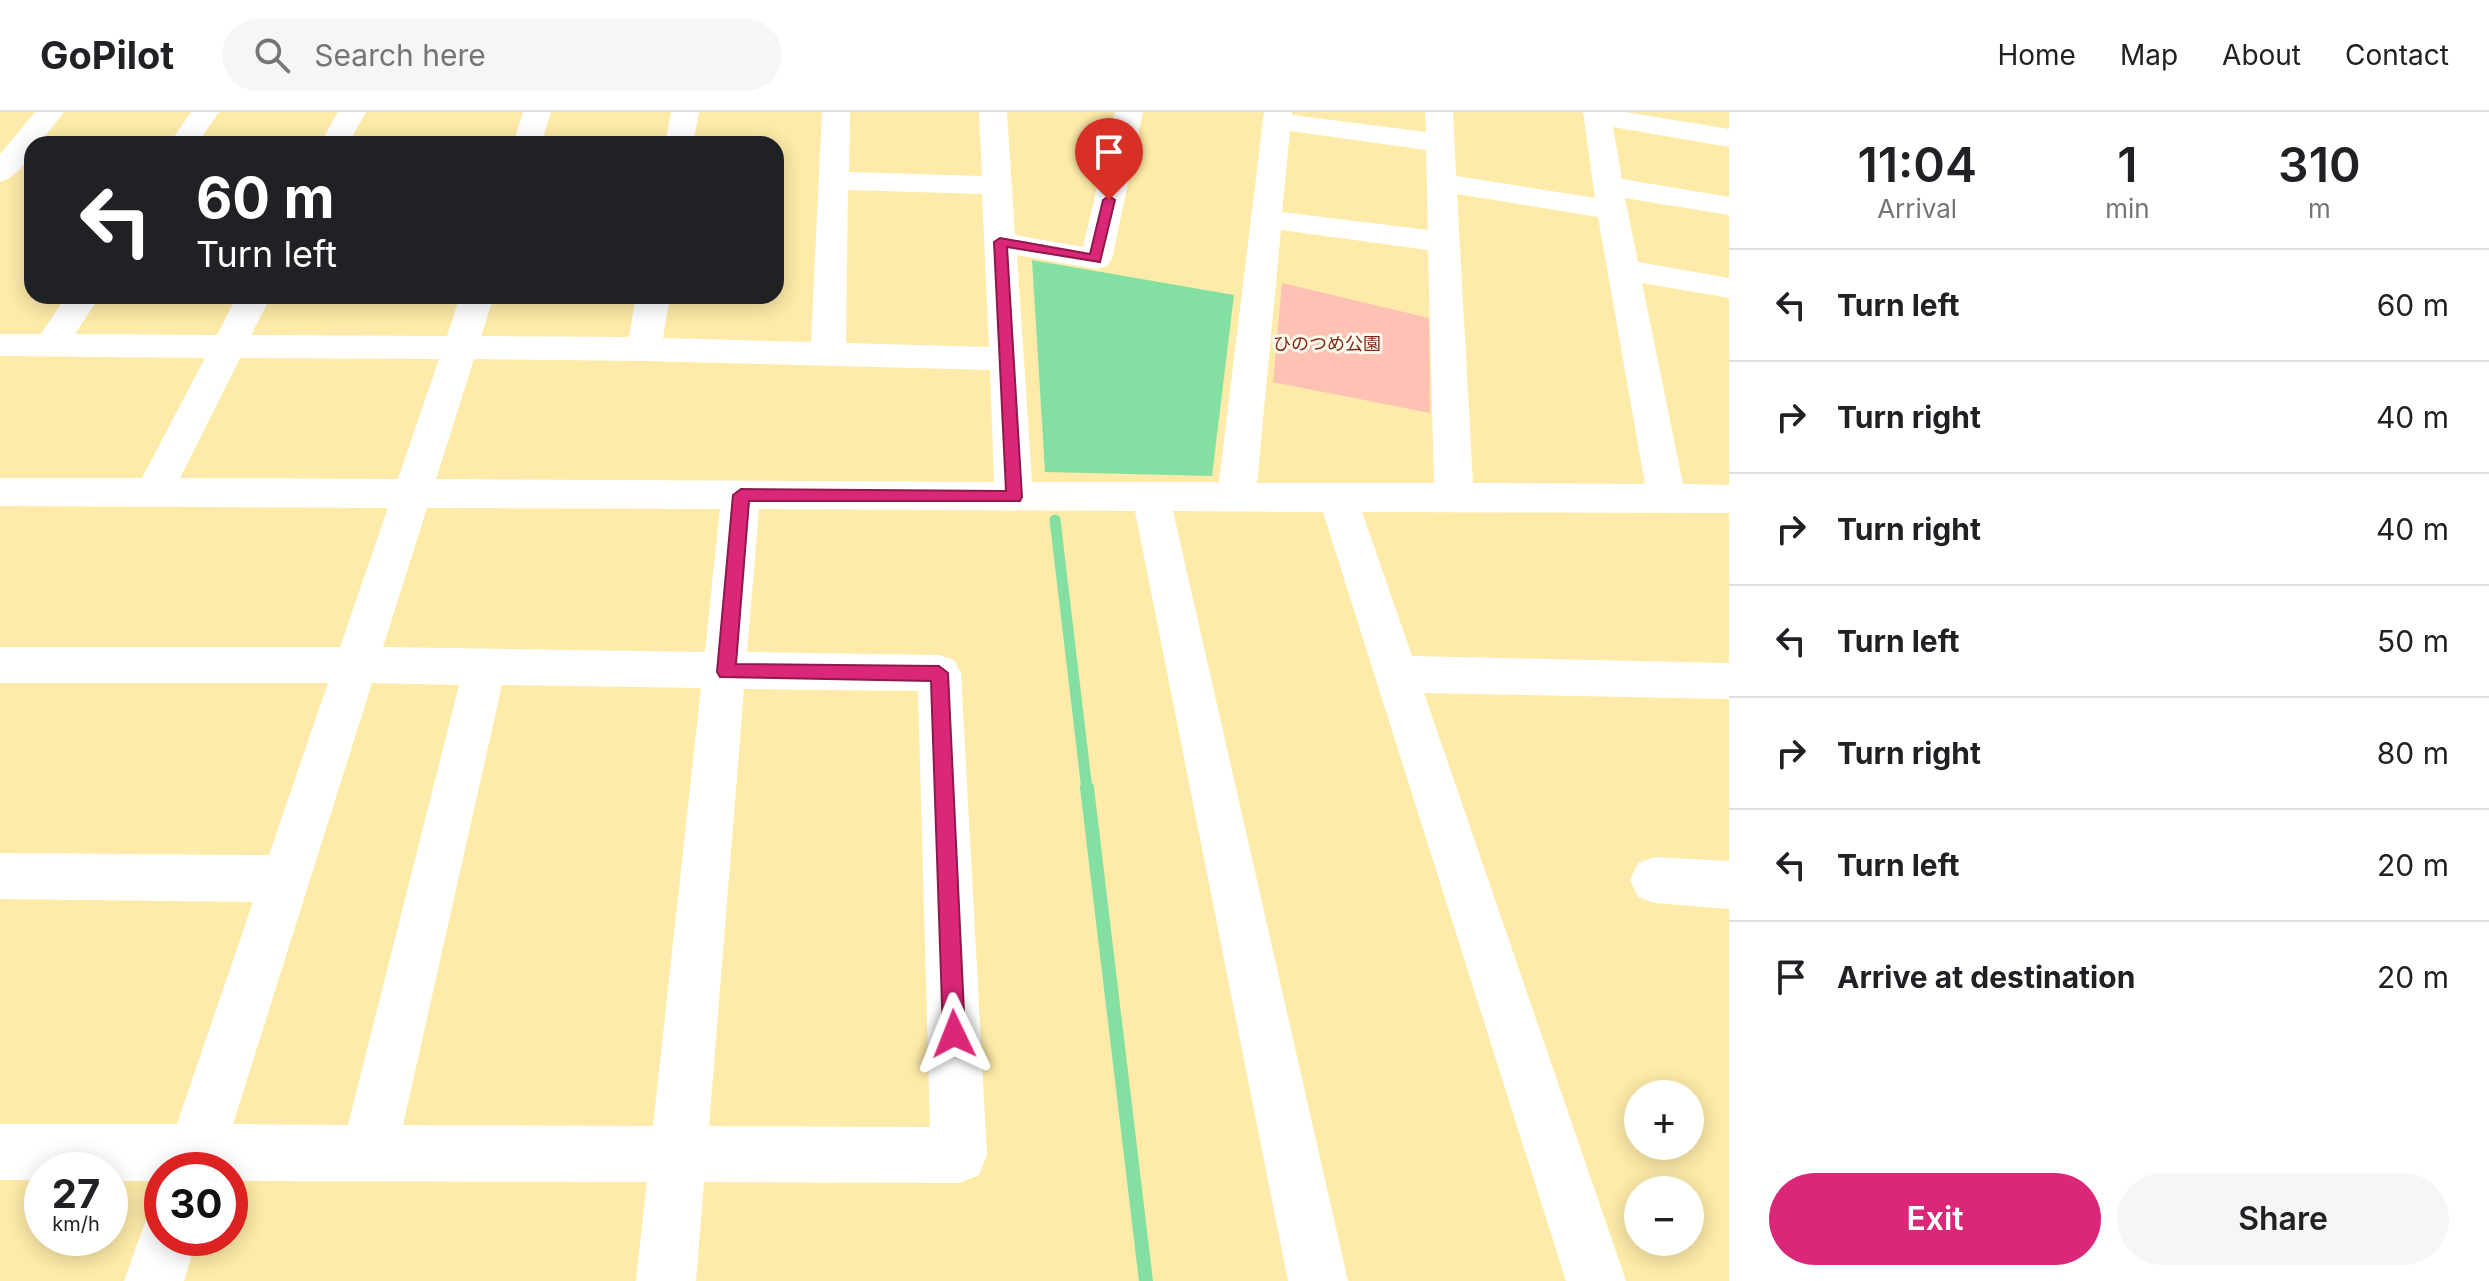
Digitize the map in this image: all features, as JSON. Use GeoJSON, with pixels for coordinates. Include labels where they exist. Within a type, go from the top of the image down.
{"type":"FeatureCollection","features":[{"type":"Feature","properties":{"kind":"street"},"geometry":{"type":"LineString","coordinates":[[32,136],[50,112]]}},
{"type":"Feature","properties":{"kind":"street"},"geometry":{"type":"LineString","coordinates":[[188,136],[205,112]]}},
{"type":"Feature","properties":{"kind":"street"},"geometry":{"type":"LineString","coordinates":[[338,136],[352,112]]}},
{"type":"Feature","properties":{"kind":"street"},"geometry":{"type":"LineString","coordinates":[[530,136],[537,112]]}},
{"type":"Feature","properties":{"kind":"street"},"geometry":{"type":"LineString","coordinates":[[680,136],[685,112]]}},
{"type":"Feature","properties":{"kind":"street"},"geometry":{"type":"LineString","coordinates":[[828,354],[836,112]]}},
{"type":"Feature","properties":{"kind":"street"},"geometry":{"type":"LineString","coordinates":[[993,112],[1014,497]]}},
{"type":"Feature","properties":{"kind":"street"},"geometry":{"type":"LineString","coordinates":[[1000,242],[1096,259],[1129,112]]}},
{"type":"Feature","properties":{"kind":"street"},"geometry":{"type":"LineString","coordinates":[[1667,499],[1597,114],[1729,138]]}},
{"type":"Feature","properties":{"kind":"street"},"geometry":{"type":"LineString","coordinates":[[1236,498],[1277,116],[1440,127],[1454,498]]}},
{"type":"Feature","properties":{"kind":"street"},"geometry":{"type":"LineString","coordinates":[[11,163],[24,146]]}},
{"type":"Feature","properties":{"kind":"street"},"geometry":{"type":"LineString","coordinates":[[834,181],[997,185]]}},
{"type":"Feature","properties":{"kind":"street"},"geometry":{"type":"LineString","coordinates":[[1442,183],[1729,206]]}},
{"type":"Feature","properties":{"kind":"street"},"geometry":{"type":"LineString","coordinates":[[1266,219],[1444,242]]}},
{"type":"Feature","properties":{"kind":"street"},"geometry":{"type":"LineString","coordinates":[[1623,270],[1729,288]]}},
{"type":"Feature","properties":{"kind":"street"},"geometry":{"type":"LineString","coordinates":[[50,346],[78,304]]}},
{"type":"Feature","properties":{"kind":"street"},"geometry":{"type":"LineString","coordinates":[[154,492],[250,304]]}},
{"type":"Feature","properties":{"kind":"street"},"geometry":{"type":"LineString","coordinates":[[196,1152],[475,304]]}},
{"type":"Feature","properties":{"kind":"street"},"geometry":{"type":"LineString","coordinates":[[644,349],[652,304]]}},
{"type":"Feature","properties":{"kind":"street"},"geometry":{"type":"LineString","coordinates":[[0,345],[228,349],[644,349],[1007,359]]}},
{"type":"Feature","properties":{"kind":"street"},"geometry":{"type":"LineString","coordinates":[[0,492],[1729,499]]}},
{"type":"Feature","properties":{"kind":"street"},"geometry":{"type":"LineString","coordinates":[[666,1281],[741,495]]}},
{"type":"Feature","properties":{"kind":"street"},"geometry":{"type":"LineString","coordinates":[[1151,497],[1318,1281]]}},
{"type":"Feature","properties":{"kind":"street"},"geometry":{"type":"LineString","coordinates":[[1338,498],[1596,1281]]}},
{"type":"Feature","properties":{"kind":"street"},"geometry":{"type":"LineString","coordinates":[[0,665],[356,665],[939,673],[959,1155],[369,1152],[248,1158]]}},
{"type":"Feature","properties":{"kind":"street"},"geometry":{"type":"LineString","coordinates":[[369,1152],[485,667]]}},
{"type":"Feature","properties":{"kind":"street"},"geometry":{"type":"LineString","coordinates":[[1396,674],[1729,681]]}},
{"type":"Feature","properties":{"kind":"street"},"geometry":{"type":"LineString","coordinates":[[0,876],[285,879]]}},
{"type":"Feature","properties":{"kind":"street"},"geometry":{"type":"LineString","coordinates":[[1655,880],[1729,885]]}},
{"type":"Feature","properties":{"kind":"street"},"geometry":{"type":"LineString","coordinates":[[0,1152],[144,1159]]}},
{"type":"Feature","properties":{"kind":"street"},"geometry":{"type":"LineString","coordinates":[[154,1281],[162,1256]]}},
{"type":"Feature","properties":{"kind":"green space","name":"ひのつめ公園"},"geometry":{"type":"Polygon","coordinates":[[[1282,283],[1429,318],[1430,413],[1273,382],[1282,283]]]}},
{"type":"Feature","properties":{"kind":"shaded area"},"geometry":{"type":"Polygon","coordinates":[[[1032,260],[1234,295],[1212,476],[1045,472],[1032,260]]]}},
{"type":"Feature","properties":{"kind":"waterway"},"geometry":{"type":"LineString","coordinates":[[1055,520],[1087,790]]}},
{"type":"Feature","properties":{"kind":"waterway"},"geometry":{"type":"LineString","coordinates":[[1087,788],[1146,1281]]}},
{"type":"Feature","properties":{"kind":"route"},"geometry":{"type":"LineString","coordinates":[[954,1034],[939,673],[726,672],[741,495],[1014,497],[1000,242],[1096,259],[1109,200]]}}]}
